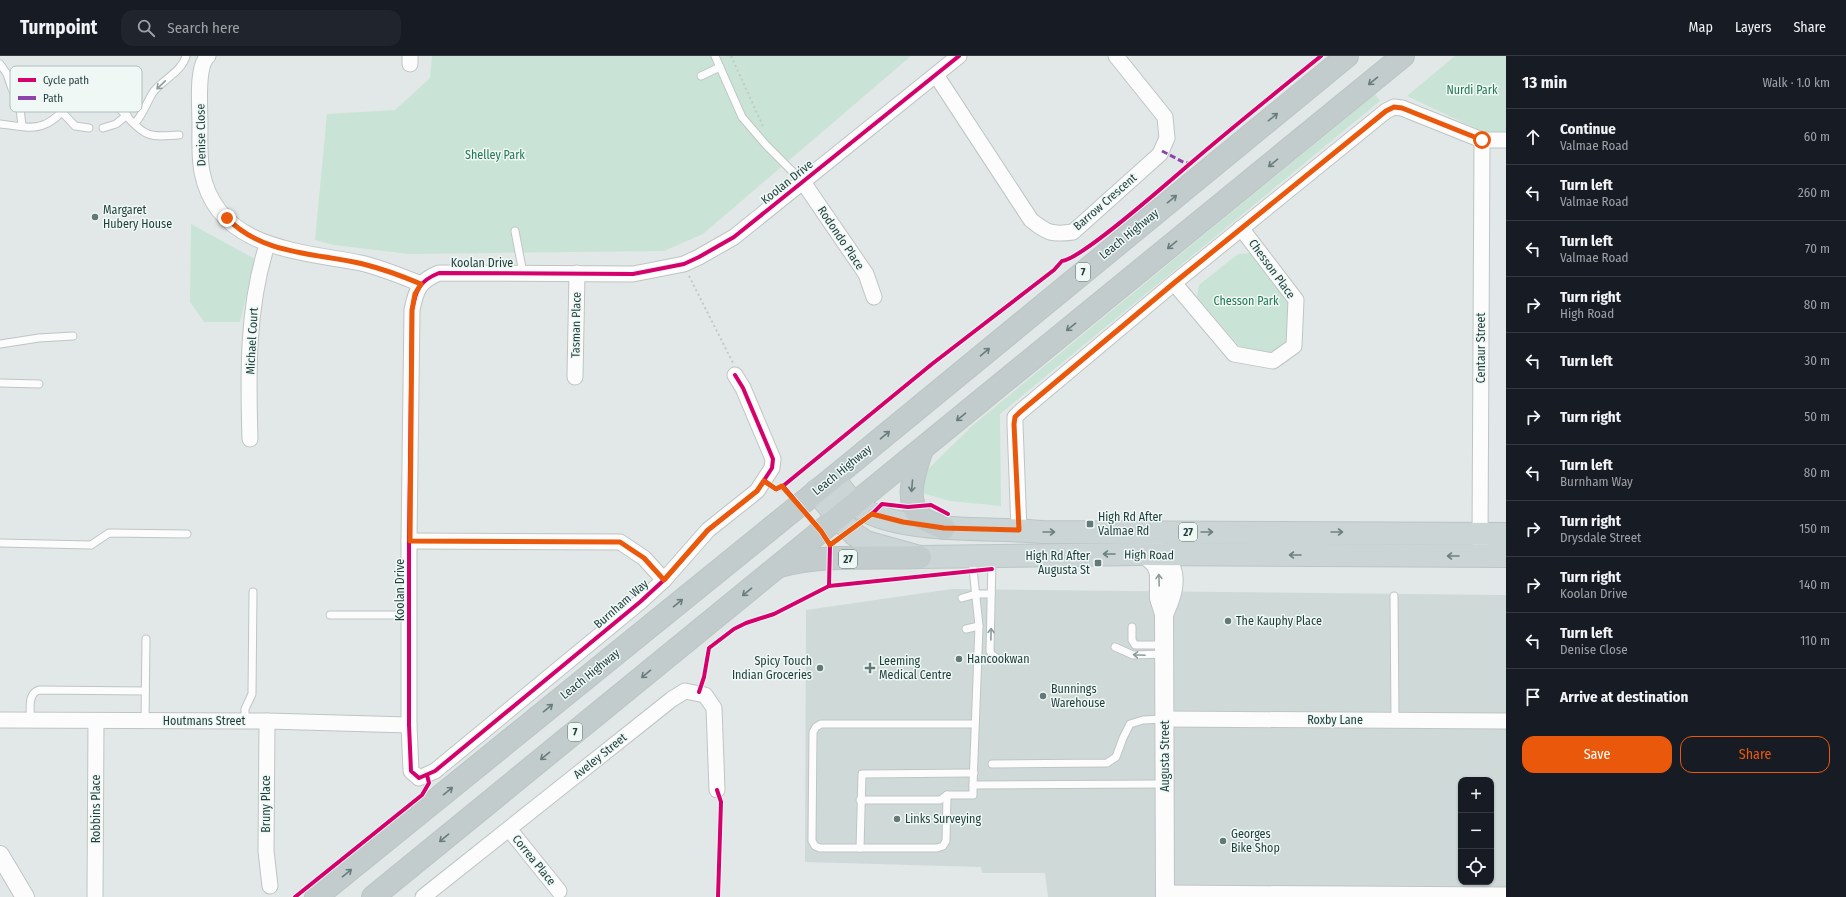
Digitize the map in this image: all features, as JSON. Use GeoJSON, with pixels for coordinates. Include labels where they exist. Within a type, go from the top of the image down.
{"type":"FeatureCollection","features":[{"type":"Feature","properties":{"kind":"highway","name":"Leach Highway"},"geometry":{"type":"LineString","coordinates":[[316,897],[833,478],[1347,56]]}},
{"type":"Feature","properties":{"kind":"highway","name":"7"},"geometry":{"type":"LineString","coordinates":[[373,897],[1404,56]]}},
{"type":"Feature","properties":{"kind":"highway","name":"27"},"geometry":{"type":"LineString","coordinates":[[922,449],[913,477],[912,497],[915,506],[923,518],[944,528]]}},
{"type":"Feature","properties":{"kind":"highway","name":"27"},"geometry":{"type":"LineString","coordinates":[[777,567],[796,562],[829,559],[920,557]]}},
{"type":"Feature","properties":{"kind":"main road","name":"High Road"},"geometry":{"type":"LineString","coordinates":[[833,478],[855,504],[872,514],[903,522],[944,528],[1042,532],[1506,534]]}},
{"type":"Feature","properties":{"kind":"main road","name":"High Road"},"geometry":{"type":"LineString","coordinates":[[816,491],[838,518],[854,534],[866,542],[920,557],[1141,554],[1170,565],[1194,555],[1506,556]]}},
{"type":"Feature","properties":{"kind":"street","name":"Denise Close"},"geometry":{"type":"LineString","coordinates":[[208,56],[205,59],[201,73],[200,157],[202,173],[207,189],[216,205],[236,228],[267,245],[386,270],[421,284]]}},
{"type":"Feature","properties":{"kind":"street","name":"Koolan Drive"},"geometry":{"type":"LineString","coordinates":[[428,775],[419,778],[411,772],[409,725],[412,310],[415,294],[421,284],[428,277],[439,273],[633,274],[684,264],[700,257],[734,237],[959,56]]}},
{"type":"Feature","properties":{"kind":"street","name":"Barrow Crescent"},"geometry":{"type":"LineString","coordinates":[[936,75],[1032,220],[1050,234],[1059,234],[1073,232],[1160,154],[1167,138],[1165,117],[1116,56]]}},
{"type":"Feature","properties":{"kind":"street"},"geometry":{"type":"LineString","coordinates":[[1019,530],[1015,417],[1174,283],[1386,111],[1394,107],[1402,108],[1482,140],[1506,140]]}},
{"type":"Feature","properties":{"kind":"street","name":"Centaur Street"},"geometry":{"type":"LineString","coordinates":[[1480,556],[1482,140]]}},
{"type":"Feature","properties":{"kind":"street","name":"Rodondo Place"},"geometry":{"type":"LineString","coordinates":[[803,182],[866,274],[874,297]]}},
{"type":"Feature","properties":{"kind":"street","name":"Chesson Place"},"geometry":{"type":"LineString","coordinates":[[1174,283],[1234,354],[1273,361],[1294,346],[1296,300],[1241,228]]}},
{"type":"Feature","properties":{"kind":"street","name":"Michael Court"},"geometry":{"type":"LineString","coordinates":[[250,438],[251,313],[262,261],[267,245]]}},
{"type":"Feature","properties":{"kind":"street","name":"Tasman Place"},"geometry":{"type":"LineString","coordinates":[[574,377],[577,273]]}},
{"type":"Feature","properties":{"kind":"street","name":"Burnham Way"},"geometry":{"type":"LineString","coordinates":[[428,775],[640,602],[664,580],[708,530],[757,491],[772,468],[773,459],[734,369]]}},
{"type":"Feature","properties":{"kind":"street"},"geometry":{"type":"LineString","coordinates":[[1126,532],[1150,543],[1170,565]]}},
{"type":"Feature","properties":{"kind":"street"},"geometry":{"type":"LineString","coordinates":[[410,541],[620,542],[644,558],[664,580]]}},
{"type":"Feature","properties":{"kind":"street","name":"Augusta Street"},"geometry":{"type":"LineString","coordinates":[[1141,554],[1150,559],[1156,565],[1159,574],[1159,598],[1164,614],[1165,895]]}},
{"type":"Feature","properties":{"kind":"street","name":"Augusta Street"},"geometry":{"type":"LineString","coordinates":[[1164,614],[1172,597],[1170,565]]}},
{"type":"Feature","properties":{"kind":"street","name":"Aveley Street"},"geometry":{"type":"LineString","coordinates":[[423,897],[672,699],[685,691],[705,695],[714,708],[717,790]]}},
{"type":"Feature","properties":{"kind":"street","name":"Roxby Lane"},"geometry":{"type":"LineString","coordinates":[[1165,719],[1506,721]]}},
{"type":"Feature","properties":{"kind":"street","name":"Houtmans Street"},"geometry":{"type":"LineString","coordinates":[[0,720],[266,722],[409,725]]}},
{"type":"Feature","properties":{"kind":"street","name":"Robbins Place"},"geometry":{"type":"LineString","coordinates":[[95,897],[96,721]]}},
{"type":"Feature","properties":{"kind":"street","name":"Bruny Place"},"geometry":{"type":"LineString","coordinates":[[266,722],[266,852],[270,886]]}},
{"type":"Feature","properties":{"kind":"street","name":"Correa Place"},"geometry":{"type":"LineString","coordinates":[[509,829],[559,891]]}},
{"type":"Feature","properties":{"kind":"street"},"geometry":{"type":"LineString","coordinates":[[0,857],[25,897]]}},
{"type":"Feature","properties":{"kind":"street"},"geometry":{"type":"LineString","coordinates":[[1165,895],[1506,895]]}},
{"type":"Feature","properties":{"kind":"lane"},"geometry":{"type":"LineString","coordinates":[[142,111],[154,91],[182,65],[186,56]]}},
{"type":"Feature","properties":{"kind":"lane"},"geometry":{"type":"LineString","coordinates":[[715,56],[743,123],[803,182]]}},
{"type":"Feature","properties":{"kind":"lane"},"geometry":{"type":"LineString","coordinates":[[0,64],[7,74],[10,83]]}},
{"type":"Feature","properties":{"kind":"lane"},"geometry":{"type":"LineString","coordinates":[[701,76],[720,67]]}},
{"type":"Feature","properties":{"kind":"lane"},"geometry":{"type":"LineString","coordinates":[[20,112],[22,126]]}},
{"type":"Feature","properties":{"kind":"lane"},"geometry":{"type":"LineString","coordinates":[[0,124],[41,126],[47,124],[61,112],[75,126],[89,128]]}},
{"type":"Feature","properties":{"kind":"lane"},"geometry":{"type":"LineString","coordinates":[[124,112],[144,132],[151,135],[179,135]]}},
{"type":"Feature","properties":{"kind":"lane"},"geometry":{"type":"LineString","coordinates":[[135,123],[142,112]]}},
{"type":"Feature","properties":{"kind":"lane"},"geometry":{"type":"LineString","coordinates":[[102,128],[116,124],[127,115]]}},
{"type":"Feature","properties":{"kind":"lane"},"geometry":{"type":"LineString","coordinates":[[515,231],[524,273]]}},
{"type":"Feature","properties":{"kind":"lane"},"geometry":{"type":"LineString","coordinates":[[0,344],[39,338],[73,336]]}},
{"type":"Feature","properties":{"kind":"lane"},"geometry":{"type":"LineString","coordinates":[[0,383],[39,384]]}},
{"type":"Feature","properties":{"kind":"lane"},"geometry":{"type":"LineString","coordinates":[[0,543],[91,545],[109,533],[187,534]]}},
{"type":"Feature","properties":{"kind":"lane"},"geometry":{"type":"LineString","coordinates":[[860,800],[940,800],[947,795],[973,795],[979,626],[976,594],[981,555]]}},
{"type":"Feature","properties":{"kind":"lane"},"geometry":{"type":"LineString","coordinates":[[981,555],[991,594],[990,651],[992,655],[998,659]]}},
{"type":"Feature","properties":{"kind":"lane"},"geometry":{"type":"LineString","coordinates":[[245,722],[245,709],[252,694],[253,592]]}},
{"type":"Feature","properties":{"kind":"lane"},"geometry":{"type":"LineString","coordinates":[[962,598],[976,594],[991,594]]}},
{"type":"Feature","properties":{"kind":"lane"},"geometry":{"type":"LineString","coordinates":[[1394,596],[1395,720]]}},
{"type":"Feature","properties":{"kind":"lane"},"geometry":{"type":"LineString","coordinates":[[330,616],[410,615]]}},
{"type":"Feature","properties":{"kind":"lane"},"geometry":{"type":"LineString","coordinates":[[966,629],[979,626]]}},
{"type":"Feature","properties":{"kind":"lane"},"geometry":{"type":"LineString","coordinates":[[1132,627],[1132,640],[1135,645],[1164,650]]}},
{"type":"Feature","properties":{"kind":"lane"},"geometry":{"type":"LineString","coordinates":[[145,721],[146,639]]}},
{"type":"Feature","properties":{"kind":"lane"},"geometry":{"type":"LineString","coordinates":[[1115,647],[1133,655],[1164,650]]}},
{"type":"Feature","properties":{"kind":"lane"},"geometry":{"type":"LineString","coordinates":[[30,720],[31,696],[34,691],[145,691]]}},
{"type":"Feature","properties":{"kind":"lane"},"geometry":{"type":"LineString","coordinates":[[992,764],[1107,763],[1116,757],[1130,724],[1143,720],[1165,719]]}},
{"type":"Feature","properties":{"kind":"lane"},"geometry":{"type":"LineString","coordinates":[[947,795],[946,841],[943,846],[937,848],[820,848],[814,846],[812,841],[813,732],[816,727],[821,724],[975,724]]}},
{"type":"Feature","properties":{"kind":"lane"},"geometry":{"type":"LineString","coordinates":[[860,848],[860,777],[864,773],[974,774]]}},
{"type":"Feature","properties":{"kind":"lane"},"geometry":{"type":"LineString","coordinates":[[973,785],[1165,784]]}},
{"type":"Feature","properties":{"kind":"path"},"geometry":{"type":"LineString","coordinates":[[731,56],[764,128]]}},
{"type":"Feature","properties":{"kind":"path"},"geometry":{"type":"LineString","coordinates":[[684,264],[734,369]]}},
{"type":"Feature","properties":{"kind":"shaded area"},"geometry":{"type":"Polygon","coordinates":[[[952,589],[1506,595],[1506,897],[1048,897],[1045,873],[982,873],[981,867],[805,862],[806,610],[952,589]]]}},
{"type":"Feature","properties":{"kind":"green space","name":"Shelley Park"},"geometry":{"type":"Polygon","coordinates":[[[432,56],[911,56],[703,234],[664,251],[409,254],[334,245],[315,240],[327,114],[395,110],[430,78],[432,56]]]}},
{"type":"Feature","properties":{"kind":"green space","name":"Nurdi Park"},"geometry":{"type":"Polygon","coordinates":[[[1455,56],[1506,56],[1506,133],[1483,132],[1407,96],[1455,56]]]}},
{"type":"Feature","properties":{"kind":"green space"},"geometry":{"type":"Polygon","coordinates":[[[1375,94],[1380,101],[1000,414],[1001,506],[950,501],[922,493],[923,474],[973,425],[1375,94]]]}},
{"type":"Feature","properties":{"kind":"green space"},"geometry":{"type":"Polygon","coordinates":[[[191,224],[255,259],[240,322],[204,322],[190,302],[191,224]]]}},
{"type":"Feature","properties":{"kind":"green space","name":"Chesson Park"},"geometry":{"type":"Polygon","coordinates":[[[1254,253],[1291,303],[1287,345],[1274,353],[1240,347],[1197,297],[1199,285],[1238,254],[1254,253]]]}},
{"type":"Feature","properties":{"kind":"marked path"},"geometry":{"type":"LineString","coordinates":[[1162,151],[1185,163],[1190,163]]}},
{"type":"Feature","properties":{"kind":"cycle path"},"geometry":{"type":"LineString","coordinates":[[735,375],[743,388],[773,459],[772,468],[757,491],[708,530],[664,580],[640,602],[435,771],[419,778],[411,771],[409,725],[409,541],[412,310],[415,297],[420,287],[427,279],[439,273],[633,274],[684,264],[734,237],[959,56]]}},
{"type":"Feature","properties":{"kind":"cycle path"},"geometry":{"type":"LineString","coordinates":[[765,481],[776,489],[783,486],[932,364],[1054,270],[1062,261],[1072,257],[1088,247],[1127,218],[1224,135],[1321,56]]}},
{"type":"Feature","properties":{"kind":"cycle path"},"geometry":{"type":"LineString","coordinates":[[783,486],[821,531],[830,545],[829,586],[992,569]]}},
{"type":"Feature","properties":{"kind":"cycle path"},"geometry":{"type":"LineString","coordinates":[[830,545],[872,514],[882,504],[908,507],[931,505],[948,514]]}},
{"type":"Feature","properties":{"kind":"cycle path"},"geometry":{"type":"LineString","coordinates":[[699,692],[704,677],[709,648],[734,629],[746,623],[774,614],[829,586]]}},
{"type":"Feature","properties":{"kind":"cycle path"},"geometry":{"type":"LineString","coordinates":[[295,897],[422,795],[429,783],[427,775]]}},
{"type":"Feature","properties":{"kind":"cycle path"},"geometry":{"type":"LineString","coordinates":[[717,790],[721,802],[718,897]]}},
{"type":"Feature","properties":{"kind":"place","name":"Margaret Hubery House"},"geometry":{"type":"Point","coordinates":[95,217]}},
{"type":"Feature","properties":{"kind":"place","name":"High Rd After Valmae Rd"},"geometry":{"type":"Point","coordinates":[1090,524]}},
{"type":"Feature","properties":{"kind":"place","name":"High Rd After Augusta St"},"geometry":{"type":"Point","coordinates":[1098,563]}},
{"type":"Feature","properties":{"kind":"place","name":"The Kauphy Place"},"geometry":{"type":"Point","coordinates":[1228,621]}},
{"type":"Feature","properties":{"kind":"place","name":"Hancookwan"},"geometry":{"type":"Point","coordinates":[959,659]}},
{"type":"Feature","properties":{"kind":"place","name":"Spicy Touch Indian Groceries"},"geometry":{"type":"Point","coordinates":[820,668]}},
{"type":"Feature","properties":{"kind":"place","name":"Leeming Medical Centre"},"geometry":{"type":"Point","coordinates":[870,668]}},
{"type":"Feature","properties":{"kind":"place","name":"Bunnings Warehouse"},"geometry":{"type":"Point","coordinates":[1043,696]}},
{"type":"Feature","properties":{"kind":"place","name":"Links Surveying"},"geometry":{"type":"Point","coordinates":[897,819]}},
{"type":"Feature","properties":{"kind":"place","name":"Georges Bike Shop"},"geometry":{"type":"Point","coordinates":[1223,841]}},
{"type":"Feature","properties":{"kind":"route"},"geometry":{"type":"LineString","coordinates":[[227,218],[236,228],[267,245],[386,270],[421,284],[415,294],[412,310],[410,541],[620,542],[627,545],[644,558],[664,580],[708,530],[757,491],[764,481],[771,488],[776,489],[782,486],[821,531],[830,545],[872,514],[903,522],[944,528],[1019,530],[1014,424],[1015,417],[1020,412],[1174,283],[1386,111],[1394,107],[1402,108],[1482,140]]}}]}
